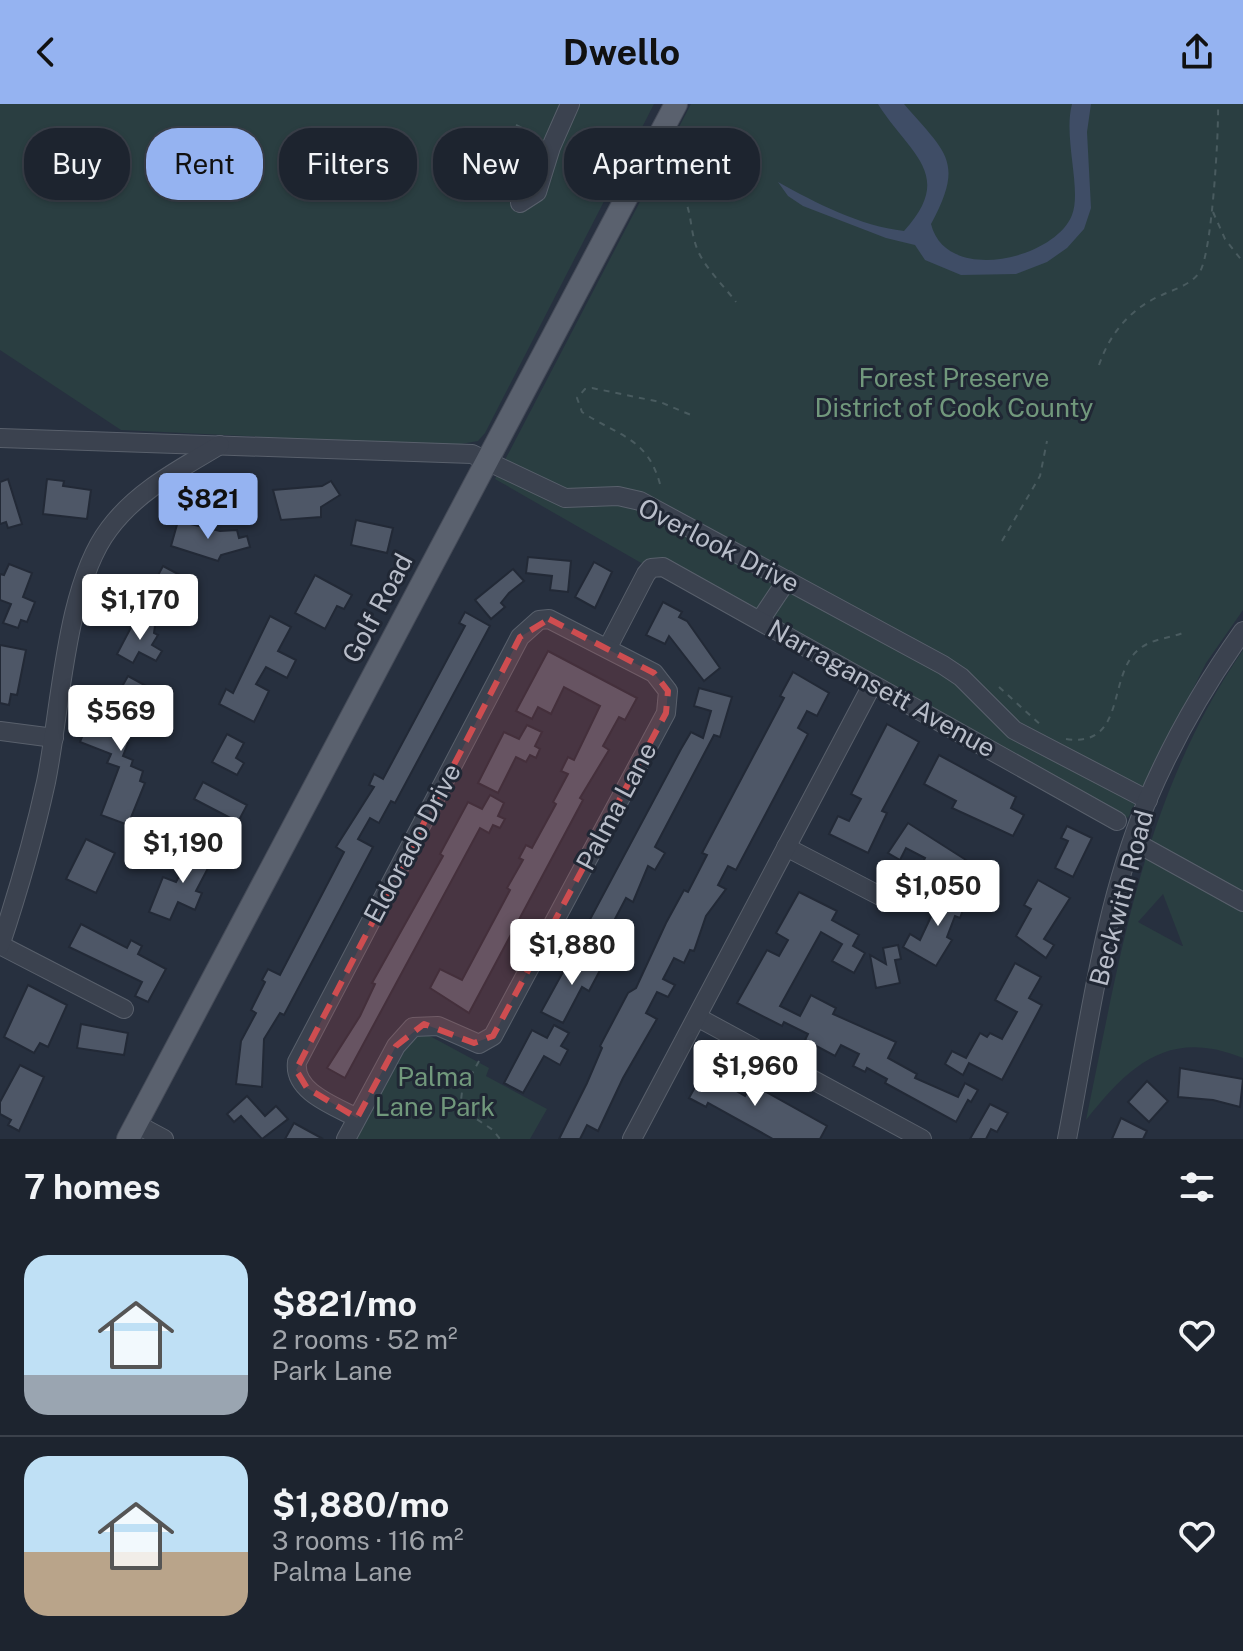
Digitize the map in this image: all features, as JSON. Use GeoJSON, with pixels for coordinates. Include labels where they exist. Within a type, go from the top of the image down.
{"type":"FeatureCollection","features":[{"type":"Feature","properties":{"kind":"main road","name":"Golf Road"},"geometry":{"type":"LineString","coordinates":[[132,1131],[676,104]]}},
{"type":"Feature","properties":{"kind":"street"},"geometry":{"type":"LineString","coordinates":[[520,203],[537,192],[570,104]]}},
{"type":"Feature","properties":{"kind":"street","name":"Overlook Drive"},"geometry":{"type":"LineString","coordinates":[[0,438],[472,454],[565,498],[618,496],[640,501],[943,665],[1032,741],[1148,800]]}},
{"type":"Feature","properties":{"kind":"street"},"geometry":{"type":"LineString","coordinates":[[124,1009],[0,945],[34,832],[79,597],[97,547],[140,495],[220,445]]}},
{"type":"Feature","properties":{"kind":"street","name":"Narragansett Avenue"},"geometry":{"type":"LineString","coordinates":[[608,647],[646,574],[656,567],[673,570],[1117,821]]}},
{"type":"Feature","properties":{"kind":"street"},"geometry":{"type":"LineString","coordinates":[[761,619],[787,580]]}},
{"type":"Feature","properties":{"kind":"street","name":"Eldorado Drive"},"geometry":{"type":"LineString","coordinates":[[357,1118],[307,1088],[296,1070],[297,1062],[520,637],[539,620],[549,619],[608,647]]}},
{"type":"Feature","properties":{"kind":"street","name":"Beckwith Road"},"geometry":{"type":"LineString","coordinates":[[1067,1139],[1100,963],[1133,841],[1148,800],[1198,703],[1243,631]]}},
{"type":"Feature","properties":{"kind":"street","name":"Palma Lane"},"geometry":{"type":"LineString","coordinates":[[479,1044],[493,1036],[500,1024],[666,713],[668,691],[663,680],[608,647]]}},
{"type":"Feature","properties":{"kind":"street"},"geometry":{"type":"LineString","coordinates":[[632,1139],[872,685]]}},
{"type":"Feature","properties":{"kind":"street"},"geometry":{"type":"LineString","coordinates":[[0,731],[54,738]]}},
{"type":"Feature","properties":{"kind":"street"},"geometry":{"type":"LineString","coordinates":[[1133,841],[1243,902]]}},
{"type":"Feature","properties":{"kind":"street"},"geometry":{"type":"LineString","coordinates":[[786,847],[884,898]]}},
{"type":"Feature","properties":{"kind":"street"},"geometry":{"type":"LineString","coordinates":[[697,1017],[922,1139]]}},
{"type":"Feature","properties":{"kind":"street"},"geometry":{"type":"LineString","coordinates":[[346,1139],[396,1046],[413,1027],[438,1026],[479,1044]]}},
{"type":"Feature","properties":{"kind":"street"},"geometry":{"type":"LineString","coordinates":[[132,1131],[164,1139]]}},
{"type":"Feature","properties":{"kind":"path"},"geometry":{"type":"LineString","coordinates":[[1099,365],[1114,334],[1139,306],[1185,284],[1200,273],[1209,245],[1218,104]]}},
{"type":"Feature","properties":{"kind":"path"},"geometry":{"type":"LineString","coordinates":[[516,125],[553,143]]}},
{"type":"Feature","properties":{"kind":"path"},"geometry":{"type":"LineString","coordinates":[[687,200],[699,254],[736,302]]}},
{"type":"Feature","properties":{"kind":"path"},"geometry":{"type":"LineString","coordinates":[[1212,207],[1225,239],[1243,262]]}},
{"type":"Feature","properties":{"kind":"path"},"geometry":{"type":"LineString","coordinates":[[660,484],[644,448],[582,412],[577,398],[585,389],[592,388],[660,402],[691,415]]}},
{"type":"Feature","properties":{"kind":"path"},"geometry":{"type":"LineString","coordinates":[[1002,541],[1040,476],[1047,441]]}},
{"type":"Feature","properties":{"kind":"path"},"geometry":{"type":"LineString","coordinates":[[1056,734],[1082,740],[1097,734],[1115,706],[1122,675],[1131,657],[1146,644],[1185,632]]}},
{"type":"Feature","properties":{"kind":"path"},"geometry":{"type":"LineString","coordinates":[[999,687],[1046,729]]}},
{"type":"Feature","properties":{"kind":"path"},"geometry":{"type":"LineString","coordinates":[[479,1044],[480,1061],[462,1092],[460,1108],[493,1130],[500,1139]]}},
{"type":"Feature","properties":{"kind":"highlighted area"},"geometry":{"type":"Polygon","coordinates":[[[549,619],[654,673],[668,691],[666,713],[493,1036],[474,1043],[424,1024],[396,1046],[357,1118],[307,1088],[296,1070],[520,637],[549,619]]]}},
{"type":"Feature","properties":{"kind":"green space"},"geometry":{"type":"Polygon","coordinates":[[[0,104],[654,104],[642,128],[564,128],[564,200],[605,200],[485,433],[478,441],[450,446],[121,430],[0,350],[0,104]]]}},
{"type":"Feature","properties":{"kind":"green space","name":"Forest Preserve District of Cook County"},"geometry":{"type":"Polygon","coordinates":[[[691,104],[1243,104],[1243,610],[1206,663],[1128,818],[668,559],[659,558],[643,564],[495,479],[641,200],[760,200],[760,128],[678,128],[691,104]]]}},
{"type":"Feature","properties":{"kind":"green space"},"geometry":{"type":"Polygon","coordinates":[[[1243,650],[1243,1058],[1194,1047],[1154,1057],[1119,1082],[1086,1120],[1140,876],[1182,761],[1209,705],[1243,650]],[[1163,894],[1138,922],[1183,946],[1163,894]]]}},
{"type":"Feature","properties":{"kind":"green space","name":"Palma Lane Park"},"geometry":{"type":"Polygon","coordinates":[[[428,1035],[489,1068],[486,1076],[547,1109],[530,1139],[357,1139],[402,1052],[414,1037],[428,1035]]]}},
{"type":"Feature","properties":{"kind":"water"},"geometry":{"type":"Polygon","coordinates":[[[878,104],[904,104],[940,147],[946,159],[947,186],[931,224],[941,243],[957,255],[978,260],[1001,259],[1024,253],[1045,244],[1062,231],[1075,204],[1070,132],[1072,104],[1091,104],[1087,132],[1091,208],[1084,229],[1067,248],[1047,262],[1016,274],[961,275],[925,260],[915,245],[886,238],[803,206],[788,196],[778,182],[855,219],[904,231],[919,211],[926,194],[927,179],[914,151],[878,104]]]}},
{"type":"Feature","properties":{"kind":"building"},"geometry":{"type":"Polygon","coordinates":[[[8,479],[22,524],[8,528],[6,522],[0,524],[0,482],[8,479]]]}},
{"type":"Feature","properties":{"kind":"building"},"geometry":{"type":"Polygon","coordinates":[[[47,479],[64,481],[63,486],[91,490],[87,519],[43,514],[47,479]]]}},
{"type":"Feature","properties":{"kind":"building"},"geometry":{"type":"Polygon","coordinates":[[[331,481],[340,495],[321,507],[321,517],[281,520],[273,490],[322,486],[331,481]]]}},
{"type":"Feature","properties":{"kind":"building"},"geometry":{"type":"Polygon","coordinates":[[[356,520],[393,528],[387,553],[351,545],[356,520]]]}},
{"type":"Feature","properties":{"kind":"building"},"geometry":{"type":"Polygon","coordinates":[[[178,521],[220,531],[237,530],[239,538],[247,536],[250,547],[221,555],[218,561],[171,546],[178,521]]]}},
{"type":"Feature","properties":{"kind":"building"},"geometry":{"type":"Polygon","coordinates":[[[528,557],[571,561],[568,592],[550,590],[552,576],[526,573],[528,557]]]}},
{"type":"Feature","properties":{"kind":"building"},"geometry":{"type":"Polygon","coordinates":[[[594,562],[612,572],[595,608],[575,597],[594,562]]]}},
{"type":"Feature","properties":{"kind":"building"},"geometry":{"type":"Polygon","coordinates":[[[9,564],[32,573],[23,597],[35,602],[27,622],[21,620],[18,628],[3,623],[11,604],[0,600],[0,574],[4,575],[9,564]]]}},
{"type":"Feature","properties":{"kind":"building"},"geometry":{"type":"Polygon","coordinates":[[[163,566],[193,582],[186,594],[170,586],[163,600],[149,592],[163,566]]]}},
{"type":"Feature","properties":{"kind":"building"},"geometry":{"type":"Polygon","coordinates":[[[513,569],[524,581],[509,593],[501,603],[505,607],[491,619],[475,600],[513,569]]]}},
{"type":"Feature","properties":{"kind":"building"},"geometry":{"type":"Polygon","coordinates":[[[315,575],[352,595],[344,609],[337,606],[325,629],[295,613],[315,575]]]}},
{"type":"Feature","properties":{"kind":"building"},"geometry":{"type":"Polygon","coordinates":[[[663,602],[682,612],[679,617],[687,621],[720,668],[704,681],[669,636],[665,644],[646,635],[663,602]]]}},
{"type":"Feature","properties":{"kind":"building"},"geometry":{"type":"Polygon","coordinates":[[[465,612],[490,626],[395,803],[391,801],[379,823],[370,818],[358,839],[373,847],[284,1015],[280,1013],[264,1039],[262,1087],[236,1084],[241,1041],[256,1013],[251,1010],[265,982],[262,980],[268,969],[280,975],[344,852],[336,847],[374,787],[369,785],[374,774],[383,779],[465,626],[459,623],[465,612]]]}},
{"type":"Feature","properties":{"kind":"building"},"geometry":{"type":"Polygon","coordinates":[[[137,616],[155,626],[154,633],[158,635],[152,645],[162,651],[156,661],[139,652],[133,663],[117,654],[137,616]]]}},
{"type":"Feature","properties":{"kind":"building"},"geometry":{"type":"Polygon","coordinates":[[[270,616],[291,627],[278,651],[296,660],[287,678],[266,667],[256,684],[269,691],[254,722],[219,704],[226,689],[233,693],[270,616]]]}},
{"type":"Feature","properties":{"kind":"building"},"geometry":{"type":"Polygon","coordinates":[[[0,645],[26,650],[17,695],[11,694],[9,705],[0,703],[0,645]]]}},
{"type":"Feature","properties":{"kind":"building"},"geometry":{"type":"Polygon","coordinates":[[[548,651],[637,698],[625,720],[619,717],[603,746],[609,750],[580,798],[583,800],[469,1013],[430,988],[440,969],[462,980],[510,890],[507,888],[523,860],[519,858],[526,845],[532,848],[556,804],[553,802],[568,774],[561,771],[568,757],[574,760],[600,706],[564,687],[551,714],[538,707],[532,719],[516,711],[548,651]]]}},
{"type":"Feature","properties":{"kind":"building"},"geometry":{"type":"Polygon","coordinates":[[[793,672],[829,693],[817,716],[807,711],[798,728],[808,734],[736,870],[728,866],[718,885],[726,889],[706,916],[694,951],[690,950],[684,963],[674,958],[663,979],[675,985],[668,997],[657,992],[646,1013],[657,1019],[623,1078],[598,1131],[587,1125],[580,1139],[559,1139],[587,1083],[602,1048],[600,1046],[628,993],[636,988],[666,923],[684,890],[688,892],[707,855],[702,853],[784,698],[780,696],[793,672]]]}},
{"type":"Feature","properties":{"kind":"building"},"geometry":{"type":"Polygon","coordinates":[[[128,676],[150,688],[123,741],[128,743],[123,756],[133,760],[131,766],[143,771],[140,781],[145,783],[128,825],[101,815],[119,767],[107,763],[111,754],[80,742],[86,727],[108,735],[121,711],[111,706],[128,676]]]}},
{"type":"Feature","properties":{"kind":"building"},"geometry":{"type":"Polygon","coordinates":[[[699,688],[732,697],[720,737],[714,735],[655,847],[665,853],[655,870],[648,866],[633,902],[626,898],[614,921],[624,927],[614,943],[602,936],[595,948],[579,940],[691,732],[703,738],[711,711],[694,706],[699,688]]]}},
{"type":"Feature","properties":{"kind":"building"},"geometry":{"type":"Polygon","coordinates":[[[887,724],[919,742],[882,811],[887,813],[868,853],[829,834],[838,816],[849,821],[861,799],[851,794],[887,724]]]}},
{"type":"Feature","properties":{"kind":"building"},"geometry":{"type":"Polygon","coordinates":[[[527,725],[542,732],[535,746],[540,749],[536,758],[530,755],[526,762],[516,757],[498,793],[478,783],[504,732],[519,739],[527,725]]]}},
{"type":"Feature","properties":{"kind":"building"},"geometry":{"type":"Polygon","coordinates":[[[227,734],[244,743],[236,758],[244,763],[237,775],[212,762],[227,734]]]}},
{"type":"Feature","properties":{"kind":"building"},"geometry":{"type":"Polygon","coordinates":[[[939,755],[1016,797],[1011,808],[1024,815],[1013,836],[952,808],[956,801],[924,784],[939,755]]]}},
{"type":"Feature","properties":{"kind":"building"},"geometry":{"type":"Polygon","coordinates":[[[203,782],[247,805],[238,822],[194,799],[203,782]]]}},
{"type":"Feature","properties":{"kind":"building"},"geometry":{"type":"Polygon","coordinates":[[[490,795],[504,803],[498,816],[505,819],[500,828],[493,825],[489,833],[480,828],[345,1078],[327,1068],[360,1016],[375,984],[372,983],[443,856],[440,854],[468,802],[482,809],[490,795]]]}},
{"type":"Feature","properties":{"kind":"building"},"geometry":{"type":"Polygon","coordinates":[[[908,823],[966,860],[955,877],[934,864],[932,868],[923,862],[925,858],[906,848],[900,860],[888,853],[908,823]]]}},
{"type":"Feature","properties":{"kind":"building"},"geometry":{"type":"Polygon","coordinates":[[[1067,826],[1092,838],[1073,877],[1055,868],[1068,841],[1061,838],[1067,826]]]}},
{"type":"Feature","properties":{"kind":"building"},"geometry":{"type":"Polygon","coordinates":[[[86,839],[115,853],[96,893],[66,879],[86,839]]]}},
{"type":"Feature","properties":{"kind":"building"},"geometry":{"type":"Polygon","coordinates":[[[197,843],[216,853],[196,891],[202,893],[195,910],[178,902],[170,920],[149,912],[163,877],[176,882],[197,843]]]}},
{"type":"Feature","properties":{"kind":"building"},"geometry":{"type":"Polygon","coordinates":[[[1038,880],[1070,898],[1044,939],[1054,945],[1046,958],[1016,936],[1031,909],[1024,905],[1038,880]]]}},
{"type":"Feature","properties":{"kind":"building"},"geometry":{"type":"Polygon","coordinates":[[[945,887],[968,896],[960,918],[955,916],[947,937],[952,940],[936,966],[903,947],[910,934],[920,940],[945,887]]]}},
{"type":"Feature","properties":{"kind":"building"},"geometry":{"type":"Polygon","coordinates":[[[799,892],[837,911],[832,920],[859,935],[853,946],[865,953],[854,973],[832,961],[842,944],[821,932],[780,1006],[800,1016],[811,995],[836,1008],[833,1014],[896,1042],[888,1058],[917,1074],[915,1078],[958,1097],[965,1083],[978,1090],[971,1102],[968,1100],[956,1122],[885,1083],[887,1079],[867,1068],[865,1072],[853,1066],[859,1054],[841,1045],[835,1056],[805,1040],[808,1034],[784,1022],[782,1026],[737,1003],[767,950],[779,956],[788,940],[776,933],[799,892]]]}},
{"type":"Feature","properties":{"kind":"building"},"geometry":{"type":"Polygon","coordinates":[[[81,924],[127,948],[131,940],[142,946],[138,954],[166,969],[148,1002],[135,996],[142,982],[69,947],[81,924]]]}},
{"type":"Feature","properties":{"kind":"building"},"geometry":{"type":"Polygon","coordinates":[[[898,945],[901,959],[895,960],[900,983],[876,988],[870,955],[886,964],[883,948],[898,945]]]}},
{"type":"Feature","properties":{"kind":"building"},"geometry":{"type":"Polygon","coordinates":[[[590,954],[605,961],[589,991],[582,987],[563,1023],[541,1012],[569,961],[583,968],[590,954]]]}},
{"type":"Feature","properties":{"kind":"building"},"geometry":{"type":"Polygon","coordinates":[[[1015,963],[1041,977],[1029,998],[1042,1005],[1002,1080],[969,1063],[963,1075],[945,1064],[952,1051],[966,1058],[980,1033],[987,1037],[990,1033],[1002,1039],[1017,1012],[995,1000],[1015,963]]]}},
{"type":"Feature","properties":{"kind":"building"},"geometry":{"type":"Polygon","coordinates":[[[28,985],[67,1005],[48,1047],[40,1043],[34,1053],[4,1037],[28,985]]]}},
{"type":"Feature","properties":{"kind":"building"},"geometry":{"type":"Polygon","coordinates":[[[81,1024],[128,1033],[124,1055],[77,1048],[81,1024]]]}},
{"type":"Feature","properties":{"kind":"building"},"geometry":{"type":"Polygon","coordinates":[[[554,1025],[569,1033],[561,1046],[568,1050],[560,1065],[544,1056],[523,1093],[504,1083],[532,1030],[547,1038],[554,1025]]]}},
{"type":"Feature","properties":{"kind":"building"},"geometry":{"type":"Polygon","coordinates":[[[710,1060],[731,1072],[724,1084],[745,1096],[752,1084],[827,1126],[820,1139],[773,1139],[708,1103],[706,1107],[689,1098],[710,1060]]]}},
{"type":"Feature","properties":{"kind":"building"},"geometry":{"type":"Polygon","coordinates":[[[20,1065],[44,1077],[19,1131],[8,1125],[11,1120],[0,1114],[0,1102],[20,1065]]]}},
{"type":"Feature","properties":{"kind":"building"},"geometry":{"type":"Polygon","coordinates":[[[1180,1068],[1243,1079],[1240,1107],[1213,1100],[1178,1097],[1180,1068]]]}},
{"type":"Feature","properties":{"kind":"building"},"geometry":{"type":"Polygon","coordinates":[[[1147,1081],[1168,1101],[1149,1122],[1128,1102],[1147,1081]]]}},
{"type":"Feature","properties":{"kind":"building"},"geometry":{"type":"Polygon","coordinates":[[[247,1096],[265,1116],[276,1106],[288,1119],[262,1139],[241,1116],[234,1122],[227,1114],[247,1096]]]}},
{"type":"Feature","properties":{"kind":"building"},"geometry":{"type":"Polygon","coordinates":[[[990,1104],[1008,1113],[997,1132],[991,1129],[986,1139],[970,1139],[990,1104]]]}},
{"type":"Feature","properties":{"kind":"building"},"geometry":{"type":"Polygon","coordinates":[[[1121,1118],[1147,1131],[1143,1139],[1112,1139],[1121,1118]]]}},
{"type":"Feature","properties":{"kind":"building"},"geometry":{"type":"Polygon","coordinates":[[[294,1123],[323,1139],[285,1139],[294,1123]]]}}]}
